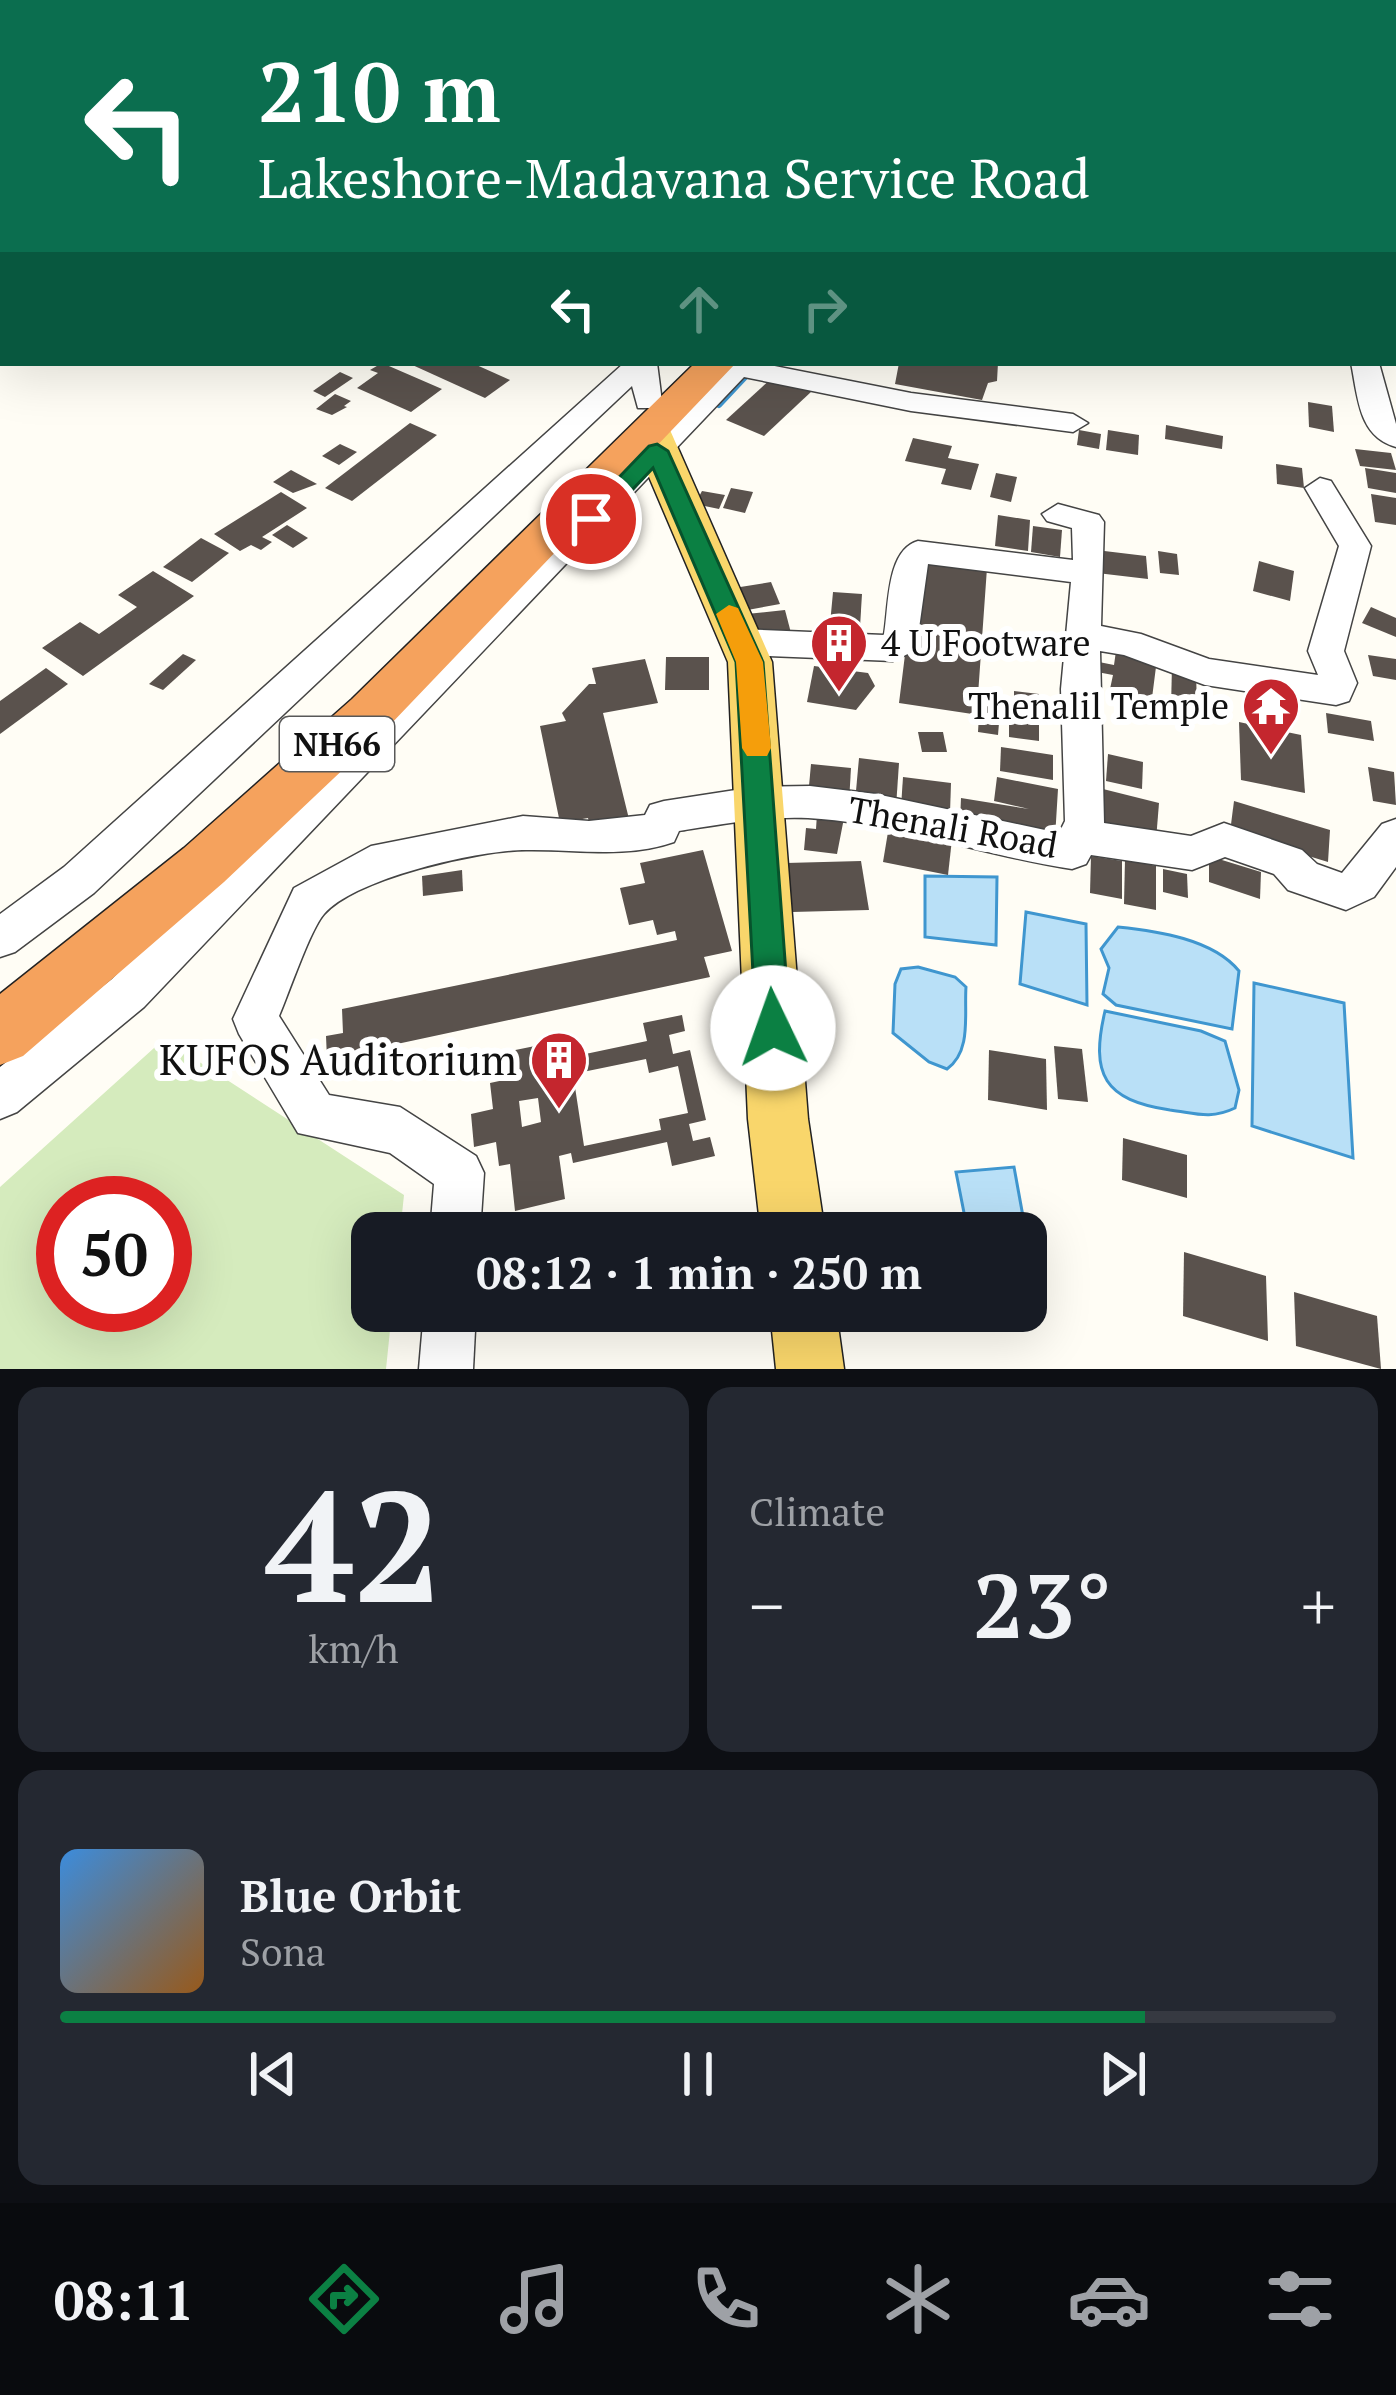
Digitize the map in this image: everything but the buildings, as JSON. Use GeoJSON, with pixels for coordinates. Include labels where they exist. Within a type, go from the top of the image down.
{"type":"FeatureCollection","features":[{"type":"Feature","properties":{"kind":"highway","name":"NH66"},"geometry":{"type":"LineString","coordinates":[[0,988],[176,849],[297,743],[685,366]]}},
{"type":"Feature","properties":{"kind":"highway","name":"NH66"},"geometry":{"type":"LineString","coordinates":[[0,1034],[204,865],[370,713],[648,402],[728,366]]}},
{"type":"Feature","properties":{"kind":"main road"},"geometry":{"type":"LineString","coordinates":[[648,402],[750,662],[778,1119],[790,1212]]}},
{"type":"Feature","properties":{"kind":"main road"},"geometry":{"type":"LineString","coordinates":[[806,1332],[810,1369]]}},
{"type":"Feature","properties":{"kind":"street"},"geometry":{"type":"LineString","coordinates":[[741,366],[910,402],[1073,423]]}},
{"type":"Feature","properties":{"kind":"street"},"geometry":{"type":"LineString","coordinates":[[1366,366],[1379,425],[1396,438]]}},
{"type":"Feature","properties":{"kind":"street"},"geometry":{"type":"LineString","coordinates":[[0,938],[79,880],[648,402]]}},
{"type":"Feature","properties":{"kind":"street"},"geometry":{"type":"LineString","coordinates":[[0,1096],[128,993],[648,402]]}},
{"type":"Feature","properties":{"kind":"street"},"geometry":{"type":"LineString","coordinates":[[1083,636],[1129,643],[1205,671],[1336,691],[1339,683],[1327,651],[1355,546],[1346,528],[1326,511],[1320,488]]}},
{"type":"Feature","properties":{"kind":"street","name":"Thenali Road"},"geometry":{"type":"LineString","coordinates":[[761,803],[812,802],[891,814],[1072,852],[1084,821],[1079,689],[1090,557],[1088,522],[1058,514]]}},
{"type":"Feature","properties":{"kind":"street"},"geometry":{"type":"LineString","coordinates":[[741,642],[892,648],[900,644],[913,558],[918,552],[1073,571]]}},
{"type":"Feature","properties":{"kind":"street"},"geometry":{"type":"LineString","coordinates":[[456,1212],[459,1173],[400,1131],[315,1116],[255,1019],[310,901],[385,857],[523,833],[589,838],[660,830],[664,817],[761,803]]}},
{"type":"Feature","properties":{"kind":"street"},"geometry":{"type":"LineString","coordinates":[[1077,836],[1192,853],[1224,840],[1288,862],[1303,877],[1346,892],[1359,884],[1396,836]]}},
{"type":"Feature","properties":{"kind":"street"},"geometry":{"type":"LineString","coordinates":[[446,1369],[449,1332]]}},
{"type":"Feature","properties":{"kind":"green space"},"geometry":{"type":"Polygon","coordinates":[[[164,1039],[404,1195],[402,1212],[351,1212],[351,1332],[390,1332],[386,1369],[0,1369],[0,1187],[164,1039]]]}},
{"type":"Feature","properties":{"kind":"water"},"geometry":{"type":"Polygon","coordinates":[[[925,876],[997,877],[996,945],[925,937],[925,876]]]}},
{"type":"Feature","properties":{"kind":"water"},"geometry":{"type":"Polygon","coordinates":[[[1026,912],[1086,924],[1087,1005],[1020,984],[1026,912]]]}},
{"type":"Feature","properties":{"kind":"water"},"geometry":{"type":"Polygon","coordinates":[[[1118,927],[1183,938],[1228,960],[1239,971],[1232,1029],[1116,1005],[1103,994],[1109,968],[1101,949],[1118,927]]]}},
{"type":"Feature","properties":{"kind":"water"},"geometry":{"type":"Polygon","coordinates":[[[918,967],[955,977],[966,987],[963,1042],[947,1069],[929,1062],[893,1033],[895,984],[901,969],[918,967]]]}},
{"type":"Feature","properties":{"kind":"water"},"geometry":{"type":"Polygon","coordinates":[[[1254,983],[1344,1003],[1353,1158],[1252,1126],[1254,983]]]}},
{"type":"Feature","properties":{"kind":"water"},"geometry":{"type":"Polygon","coordinates":[[[1105,1011],[1201,1031],[1225,1041],[1239,1090],[1235,1108],[1195,1114],[1148,1106],[1116,1091],[1102,1068],[1105,1011]]]}},
{"type":"Feature","properties":{"kind":"water"},"geometry":{"type":"Polygon","coordinates":[[[1014,1167],[1022,1212],[964,1212],[956,1172],[1014,1167]]]}},
{"type":"Feature","properties":{"kind":"waterway"},"geometry":{"type":"LineString","coordinates":[[745,377],[749,372]]}},
{"type":"Feature","properties":{"kind":"waterway"},"geometry":{"type":"LineString","coordinates":[[719,405],[748,374]]}},
{"type":"Feature","properties":{"kind":"slow traffic"},"geometry":{"type":"LineString","coordinates":[[729,614],[750,662],[757,748]]}},
{"type":"Feature","properties":{"kind":"place","name":"4 U Footware"},"geometry":{"type":"Point","coordinates":[839,694]}},
{"type":"Feature","properties":{"kind":"place","name":"Thenalil Temple"},"geometry":{"type":"Point","coordinates":[1271,757]}},
{"type":"Feature","properties":{"kind":"place","name":"KUFOS Auditorium"},"geometry":{"type":"Point","coordinates":[559,1111]}},
{"type":"Feature","properties":{"kind":"route"},"geometry":{"type":"LineString","coordinates":[[591,519],[657,451],[750,662],[773,1028]]}}]}
